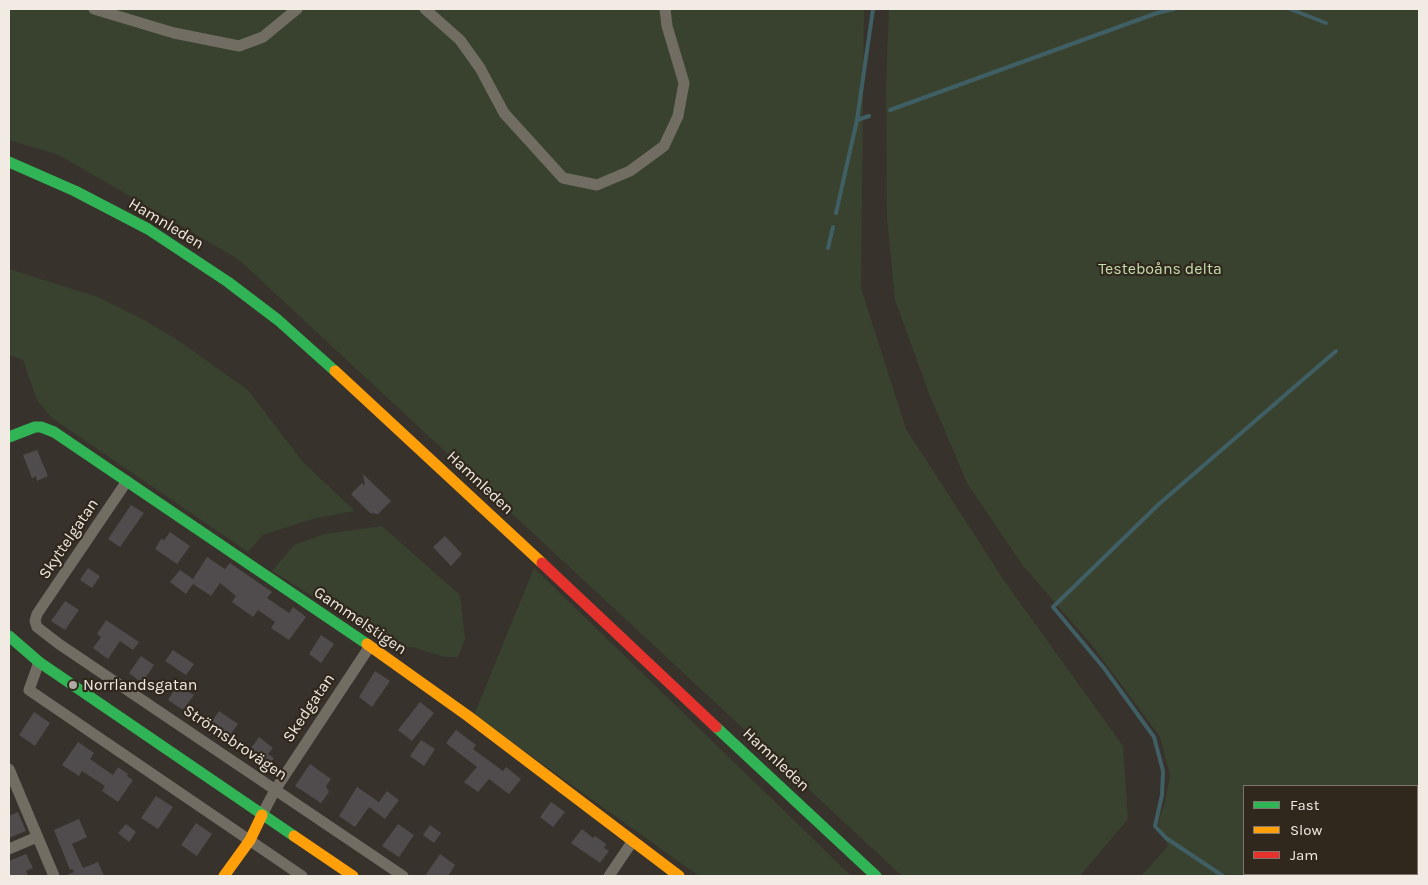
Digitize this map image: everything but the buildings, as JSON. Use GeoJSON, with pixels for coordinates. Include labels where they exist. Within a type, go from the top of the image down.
{"type":"FeatureCollection","features":[{"type":"Feature","properties":{"kind":"street"},"geometry":{"type":"LineString","coordinates":[[94,9],[174,33],[239,46],[263,38],[298,9]]}},
{"type":"Feature","properties":{"kind":"street"},"geometry":{"type":"LineString","coordinates":[[425,9],[460,40],[480,68],[504,113],[563,178],[597,184],[630,171],[664,146],[678,116],[684,83],[667,26],[665,9]]}},
{"type":"Feature","properties":{"kind":"street","name":"Hamnleden"},"geometry":{"type":"LineString","coordinates":[[9,163],[67,187],[148,229],[228,282],[278,320],[392,423],[876,876]]}},
{"type":"Feature","properties":{"kind":"street","name":"Gammelstigen"},"geometry":{"type":"LineString","coordinates":[[9,437],[35,427],[48,429],[370,646],[475,722],[679,876]]}},
{"type":"Feature","properties":{"kind":"street","name":"Skyttelgatan"},"geometry":{"type":"LineString","coordinates":[[38,614],[127,481]]}},
{"type":"Feature","properties":{"kind":"street","name":"Strömsbrovägen"},"geometry":{"type":"LineString","coordinates":[[38,614],[36,624],[41,632],[403,876]]}},
{"type":"Feature","properties":{"kind":"street"},"geometry":{"type":"LineString","coordinates":[[9,636],[13,647],[39,662],[353,876]]}},
{"type":"Feature","properties":{"kind":"street","name":"Skedgatan"},"geometry":{"type":"LineString","coordinates":[[262,815],[275,790],[370,646]]}},
{"type":"Feature","properties":{"kind":"street"},"geometry":{"type":"LineString","coordinates":[[39,662],[29,690],[302,876]]}},
{"type":"Feature","properties":{"kind":"street"},"geometry":{"type":"LineString","coordinates":[[9,769],[54,876]]}},
{"type":"Feature","properties":{"kind":"street"},"geometry":{"type":"LineString","coordinates":[[224,876],[250,840],[262,815]]}},
{"type":"Feature","properties":{"kind":"street"},"geometry":{"type":"LineString","coordinates":[[9,849],[38,837]]}},
{"type":"Feature","properties":{"kind":"street"},"geometry":{"type":"LineString","coordinates":[[609,876],[632,842]]}},
{"type":"Feature","properties":{"kind":"green space"},"geometry":{"type":"Polygon","coordinates":[[[9,9],[864,9],[861,288],[906,429],[1005,582],[1123,746],[1128,819],[1080,876],[902,876],[238,259],[59,155],[9,140],[9,9]]]}},
{"type":"Feature","properties":{"kind":"green space","name":"Testeboåns delta"},"geometry":{"type":"Polygon","coordinates":[[[889,9],[1419,9],[1419,876],[1141,876],[1168,846],[1158,823],[1165,802],[1170,775],[1160,737],[1092,645],[1023,566],[967,483],[930,396],[895,300],[887,218],[886,84],[889,9]]]}},
{"type":"Feature","properties":{"kind":"green space"},"geometry":{"type":"Polygon","coordinates":[[[9,269],[98,297],[146,321],[179,341],[248,390],[303,462],[355,511],[312,519],[263,535],[248,552],[52,418],[37,400],[23,360],[9,355],[9,269]]]}},
{"type":"Feature","properties":{"kind":"green space"},"geometry":{"type":"Polygon","coordinates":[[[382,526],[460,595],[465,639],[458,657],[445,657],[416,648],[390,644],[272,571],[294,545],[324,534],[382,526]]]}},
{"type":"Feature","properties":{"kind":"green space"},"geometry":{"type":"Polygon","coordinates":[[[534,568],[852,876],[699,876],[474,715],[534,568]]]}},
{"type":"Feature","properties":{"kind":"waterway"},"geometry":{"type":"LineString","coordinates":[[836,213],[857,120],[873,9]]}},
{"type":"Feature","properties":{"kind":"waterway"},"geometry":{"type":"LineString","coordinates":[[890,110],[1157,13],[1174,9]]}},
{"type":"Feature","properties":{"kind":"waterway"},"geometry":{"type":"LineString","coordinates":[[1290,9],[1326,23]]}},
{"type":"Feature","properties":{"kind":"waterway"},"geometry":{"type":"LineString","coordinates":[[857,120],[869,116]]}},
{"type":"Feature","properties":{"kind":"waterway"},"geometry":{"type":"LineString","coordinates":[[828,248],[833,227]]}},
{"type":"Feature","properties":{"kind":"waterway"},"geometry":{"type":"LineString","coordinates":[[1223,876],[1166,838],[1155,826],[1162,795],[1163,771],[1154,737],[1104,668],[1053,607],[1159,504],[1336,351]]}},
{"type":"Feature","properties":{"kind":"traffic: fast"},"geometry":{"type":"LineString","coordinates":[[9,162],[75,191],[148,229],[228,282],[278,320],[335,371]]}},
{"type":"Feature","properties":{"kind":"traffic: fast"},"geometry":{"type":"LineString","coordinates":[[9,437],[35,427],[41,427],[54,432],[367,644]]}},
{"type":"Feature","properties":{"kind":"traffic: fast"},"geometry":{"type":"LineString","coordinates":[[9,636],[39,662],[294,836]]}},
{"type":"Feature","properties":{"kind":"traffic: fast"},"geometry":{"type":"LineString","coordinates":[[716,727],[876,876]]}},
{"type":"Feature","properties":{"kind":"traffic: slow"},"geometry":{"type":"LineString","coordinates":[[335,371],[542,563]]}},
{"type":"Feature","properties":{"kind":"traffic: slow"},"geometry":{"type":"LineString","coordinates":[[367,644],[468,716],[679,876]]}},
{"type":"Feature","properties":{"kind":"traffic: slow"},"geometry":{"type":"LineString","coordinates":[[224,876],[250,840],[262,815]]}},
{"type":"Feature","properties":{"kind":"traffic: slow"},"geometry":{"type":"LineString","coordinates":[[294,836],[353,876]]}},
{"type":"Feature","properties":{"kind":"traffic: jam"},"geometry":{"type":"LineString","coordinates":[[542,563],[716,727]]}},
{"type":"Feature","properties":{"kind":"place","name":"Norrlandsgatan"},"geometry":{"type":"Point","coordinates":[73,685]}}]}
